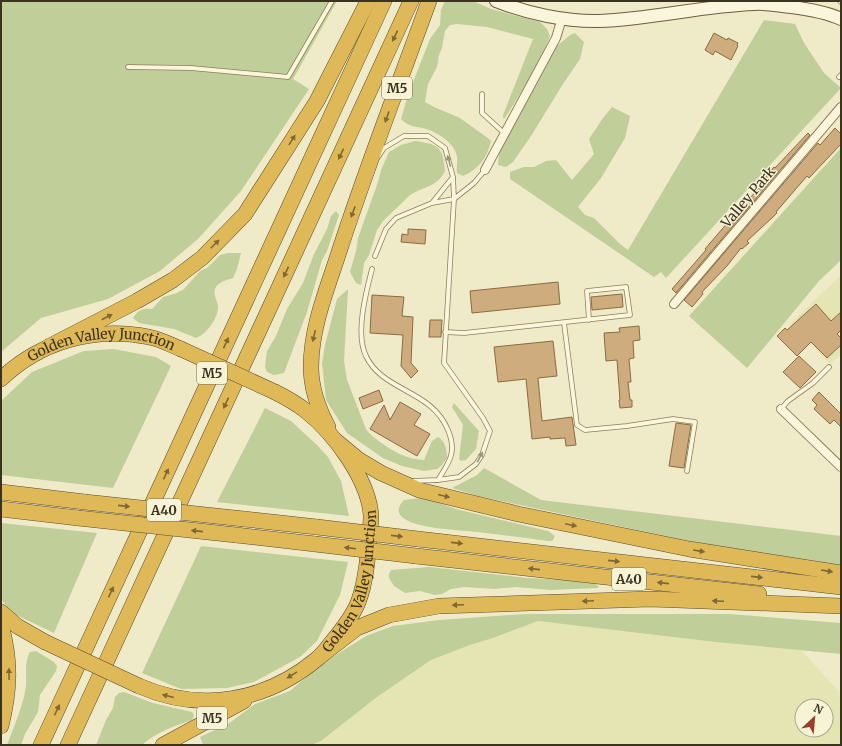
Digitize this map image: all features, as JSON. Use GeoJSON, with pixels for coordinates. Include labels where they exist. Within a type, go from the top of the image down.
{"type":"FeatureCollection","features":[{"type":"Feature","properties":{"kind":"highway"},"geometry":{"type":"LineString","coordinates":[[48,347],[138,301],[173,280],[202,258],[245,214],[316,101],[368,1]]}},
{"type":"Feature","properties":{"kind":"highway","name":"M5"},"geometry":{"type":"LineString","coordinates":[[41,745],[384,1]]}},
{"type":"Feature","properties":{"kind":"highway","name":"M5"},"geometry":{"type":"LineString","coordinates":[[68,745],[411,1]]}},
{"type":"Feature","properties":{"kind":"highway","name":"M5"},"geometry":{"type":"LineString","coordinates":[[334,438],[314,396],[311,368],[312,345],[319,313],[366,176],[429,1]]}},
{"type":"Feature","properties":{"kind":"highway","name":"Golden Valley Junction"},"geometry":{"type":"LineString","coordinates":[[1,379],[28,357],[69,339],[86,335],[119,333],[151,337],[181,349],[288,398],[306,411],[334,438],[356,471],[364,488],[371,516],[368,566],[359,601],[342,631],[318,658],[291,677],[263,691],[227,700],[196,701],[165,696],[139,686],[46,642],[17,626],[1,612]]}},
{"type":"Feature","properties":{"kind":"highway"},"geometry":{"type":"LineString","coordinates":[[334,438],[359,460],[381,474],[419,490],[518,514],[689,549],[841,573]]}},
{"type":"Feature","properties":{"kind":"highway","name":"A40"},"geometry":{"type":"LineString","coordinates":[[3,492],[841,587]]}},
{"type":"Feature","properties":{"kind":"highway","name":"A40"},"geometry":{"type":"LineString","coordinates":[[2,509],[841,603]]}},
{"type":"Feature","properties":{"kind":"highway"},"geometry":{"type":"LineString","coordinates":[[318,658],[357,628],[389,615],[439,606],[650,599],[841,606]]}},
{"type":"Feature","properties":{"kind":"highway"},"geometry":{"type":"LineString","coordinates":[[1,625],[7,650],[9,683],[7,702],[1,726]]}},
{"type":"Feature","properties":{"kind":"highway","name":"M5"},"geometry":{"type":"LineString","coordinates":[[163,745],[263,691]]}},
{"type":"Feature","properties":{"kind":"street"},"geometry":{"type":"LineString","coordinates":[[496,1],[515,9],[562,18],[598,21],[637,18],[709,7],[756,4],[805,5],[841,19]]}},
{"type":"Feature","properties":{"kind":"street"},"geometry":{"type":"LineString","coordinates":[[485,170],[556,38],[562,18]]}},
{"type":"Feature","properties":{"kind":"street","name":"Valley Park"},"geometry":{"type":"LineString","coordinates":[[674,304],[841,107]]}},
{"type":"Feature","properties":{"kind":"street"},"geometry":{"type":"LineString","coordinates":[[781,409],[841,467]]}},
{"type":"Feature","properties":{"kind":"lane"},"geometry":{"type":"LineString","coordinates":[[128,67],[191,68],[288,77],[332,1]]}},
{"type":"Feature","properties":{"kind":"lane"},"geometry":{"type":"LineString","coordinates":[[482,94],[482,113],[505,134]]}},
{"type":"Feature","properties":{"kind":"lane"},"geometry":{"type":"LineString","coordinates":[[366,176],[384,148],[404,136],[428,136],[445,148],[453,177],[454,200],[444,363],[483,418],[490,431],[482,455],[476,464],[460,476],[414,482],[381,474]]}},
{"type":"Feature","properties":{"kind":"lane"},"geometry":{"type":"LineString","coordinates":[[375,256],[386,229],[396,218],[432,203],[454,200],[474,183],[485,170]]}},
{"type":"Feature","properties":{"kind":"lane"},"geometry":{"type":"LineString","coordinates":[[432,203],[453,177]]}},
{"type":"Feature","properties":{"kind":"lane"},"geometry":{"type":"LineString","coordinates":[[372,269],[365,295],[361,336],[365,355],[374,369],[392,383],[422,400],[437,411],[445,424],[452,440],[452,455],[438,480]]}},
{"type":"Feature","properties":{"kind":"lane"},"geometry":{"type":"LineString","coordinates":[[445,332],[464,334],[564,323],[589,320],[630,315],[626,287],[587,291],[589,320]]}},
{"type":"Feature","properties":{"kind":"lane"},"geometry":{"type":"LineString","coordinates":[[564,323],[577,425],[585,430],[627,426],[673,419],[695,422],[687,471]]}},
{"type":"Feature","properties":{"kind":"lane"},"geometry":{"type":"LineString","coordinates":[[781,409],[788,401],[813,383],[829,367]]}},
{"type":"Feature","properties":{"kind":"green space"},"geometry":{"type":"Polygon","coordinates":[[[1,1],[337,1],[293,79],[309,89],[241,191],[199,238],[160,271],[108,299],[41,318],[1,352],[1,1]]]}},
{"type":"Feature","properties":{"kind":"green space"},"geometry":{"type":"Polygon","coordinates":[[[445,1],[473,1],[491,9],[540,22],[547,29],[550,36],[531,76],[505,118],[503,118],[533,39],[487,27],[457,24],[450,25],[445,31],[437,67],[428,84],[425,102],[460,118],[491,141],[482,162],[474,170],[463,176],[457,173],[456,153],[454,148],[447,140],[433,132],[407,124],[401,119],[408,95],[430,39],[440,25],[441,10],[445,1]]]}},
{"type":"Feature","properties":{"kind":"green space"},"geometry":{"type":"Polygon","coordinates":[[[764,20],[795,24],[804,43],[824,73],[841,88],[666,278],[661,272],[654,277],[510,179],[510,172],[524,167],[534,167],[546,161],[556,160],[572,180],[594,154],[589,139],[612,107],[630,116],[625,138],[601,178],[578,207],[585,215],[594,218],[628,250],[764,20]]]}},
{"type":"Feature","properties":{"kind":"green space"},"geometry":{"type":"Polygon","coordinates":[[[575,33],[584,42],[580,59],[513,162],[506,167],[498,165],[500,146],[557,46],[570,35],[575,33]]]}},
{"type":"Feature","properties":{"kind":"green space"},"geometry":{"type":"Polygon","coordinates":[[[415,141],[430,144],[439,148],[443,157],[445,171],[438,181],[409,196],[383,221],[377,230],[369,255],[364,263],[361,285],[356,283],[350,272],[358,238],[381,170],[389,152],[401,145],[415,141]]]}},
{"type":"Feature","properties":{"kind":"green space"},"geometry":{"type":"Polygon","coordinates":[[[841,148],[841,260],[819,281],[747,368],[689,316],[841,148]]]}},
{"type":"Feature","properties":{"kind":"green space"},"geometry":{"type":"Polygon","coordinates":[[[336,211],[339,215],[327,251],[322,260],[307,312],[284,373],[274,375],[267,372],[265,367],[267,351],[276,336],[287,309],[303,283],[314,254],[327,229],[331,216],[336,211]]]}},
{"type":"Feature","properties":{"kind":"green space"},"geometry":{"type":"Polygon","coordinates":[[[228,253],[241,253],[237,269],[233,278],[226,280],[215,289],[215,296],[218,305],[217,315],[208,329],[200,336],[196,338],[174,329],[139,323],[133,318],[141,310],[152,309],[163,297],[177,293],[184,289],[200,271],[207,268],[220,255],[228,253]]]}},
{"type":"Feature","properties":{"kind":"green space"},"geometry":{"type":"Polygon","coordinates":[[[841,275],[841,354],[830,364],[791,323],[841,275]]]}},
{"type":"Feature","properties":{"kind":"green space"},"geometry":{"type":"Polygon","coordinates":[[[348,289],[344,361],[347,380],[366,429],[390,449],[406,457],[424,460],[432,441],[438,437],[445,446],[447,458],[437,469],[424,471],[402,466],[383,458],[347,433],[326,400],[322,363],[325,345],[337,299],[348,289]]]}},
{"type":"Feature","properties":{"kind":"green space"},"geometry":{"type":"Polygon","coordinates":[[[113,349],[156,357],[171,366],[113,488],[1,475],[1,401],[32,372],[84,351],[113,349]]]}},
{"type":"Feature","properties":{"kind":"green space"},"geometry":{"type":"Polygon","coordinates":[[[454,403],[479,431],[476,449],[466,460],[461,461],[459,459],[463,425],[452,407],[454,403]]]}},
{"type":"Feature","properties":{"kind":"green space"},"geometry":{"type":"Polygon","coordinates":[[[265,408],[291,421],[328,457],[341,481],[349,516],[217,502],[265,408]]]}},
{"type":"Feature","properties":{"kind":"green space"},"geometry":{"type":"Polygon","coordinates":[[[484,468],[541,500],[841,536],[841,567],[755,555],[478,496],[452,488],[477,475],[484,468]]]}},
{"type":"Feature","properties":{"kind":"green space"},"geometry":{"type":"Polygon","coordinates":[[[420,498],[428,499],[456,509],[548,531],[555,536],[553,540],[548,541],[437,528],[416,524],[401,516],[399,509],[404,500],[420,498]]]}},
{"type":"Feature","properties":{"kind":"green space"},"geometry":{"type":"Polygon","coordinates":[[[1,523],[97,533],[54,633],[12,613],[1,599],[1,523]]]}},
{"type":"Feature","properties":{"kind":"green space"},"geometry":{"type":"Polygon","coordinates":[[[201,546],[348,562],[340,595],[317,641],[300,657],[254,682],[227,688],[181,689],[142,673],[201,546]]]}},
{"type":"Feature","properties":{"kind":"green space"},"geometry":{"type":"Polygon","coordinates":[[[429,567],[527,578],[588,581],[595,583],[599,587],[550,590],[516,587],[495,589],[464,587],[451,589],[442,594],[435,595],[420,591],[405,593],[394,586],[389,578],[391,570],[429,567]]]}},
{"type":"Feature","properties":{"kind":"green space"},"geometry":{"type":"Polygon","coordinates":[[[526,614],[729,614],[841,623],[841,654],[716,642],[538,621],[431,660],[377,697],[321,741],[311,745],[203,745],[200,737],[228,724],[255,704],[290,691],[320,665],[366,636],[393,626],[439,620],[526,614]]]}},
{"type":"Feature","properties":{"kind":"green space"},"geometry":{"type":"Polygon","coordinates":[[[538,621],[801,650],[841,694],[841,745],[311,745],[321,741],[377,697],[431,660],[538,621]]]}},
{"type":"Feature","properties":{"kind":"green space"},"geometry":{"type":"Polygon","coordinates":[[[36,651],[54,662],[57,666],[56,671],[40,695],[38,712],[25,734],[21,745],[7,745],[24,698],[28,657],[30,652],[36,651]]]}},
{"type":"Feature","properties":{"kind":"green space"},"geometry":{"type":"Polygon","coordinates":[[[124,692],[153,703],[192,712],[194,715],[192,720],[159,733],[147,740],[142,745],[96,745],[106,720],[113,708],[115,697],[119,693],[124,692]]]}},
{"type":"Feature","properties":{"kind":"building"},"geometry":{"type":"Polygon","coordinates":[[[714,33],[727,40],[728,38],[738,43],[731,60],[715,51],[713,55],[705,50],[714,33]]]}},
{"type":"Feature","properties":{"kind":"building"},"geometry":{"type":"Polygon","coordinates":[[[835,128],[841,134],[841,144],[809,178],[807,176],[776,212],[777,213],[747,241],[749,243],[742,249],[741,248],[727,266],[702,292],[703,294],[692,307],[684,300],[818,143],[820,145],[835,128]]]}},
{"type":"Feature","properties":{"kind":"building"},"geometry":{"type":"Polygon","coordinates":[[[808,133],[810,135],[676,293],[672,289],[706,250],[705,249],[735,214],[734,213],[766,181],[764,179],[774,167],[775,168],[808,133]]]}},
{"type":"Feature","properties":{"kind":"building"},"geometry":{"type":"Polygon","coordinates":[[[408,229],[426,230],[425,244],[401,242],[402,234],[408,235],[408,229]]]}},
{"type":"Feature","properties":{"kind":"building"},"geometry":{"type":"Polygon","coordinates":[[[558,282],[560,304],[472,313],[470,291],[558,282]]]}},
{"type":"Feature","properties":{"kind":"building"},"geometry":{"type":"Polygon","coordinates":[[[622,294],[623,307],[592,310],[591,297],[622,294]]]}},
{"type":"Feature","properties":{"kind":"building"},"geometry":{"type":"Polygon","coordinates":[[[372,295],[404,297],[402,316],[413,317],[411,363],[418,371],[411,378],[401,366],[403,335],[370,333],[372,295]]]}},
{"type":"Feature","properties":{"kind":"building"},"geometry":{"type":"Polygon","coordinates":[[[816,304],[831,321],[841,312],[841,330],[837,334],[841,338],[841,345],[827,358],[811,342],[797,356],[777,336],[785,328],[787,330],[816,304]]]}},
{"type":"Feature","properties":{"kind":"building"},"geometry":{"type":"Polygon","coordinates":[[[430,320],[442,320],[441,337],[429,337],[430,320]]]}},
{"type":"Feature","properties":{"kind":"building"},"geometry":{"type":"Polygon","coordinates":[[[639,326],[640,340],[633,341],[634,358],[629,359],[631,382],[628,382],[632,407],[620,408],[617,360],[606,361],[604,333],[620,332],[619,328],[639,326]]]}},
{"type":"Feature","properties":{"kind":"building"},"geometry":{"type":"Polygon","coordinates":[[[553,341],[557,376],[538,378],[542,421],[572,417],[576,445],[566,446],[565,438],[550,439],[550,437],[532,439],[526,379],[498,382],[494,347],[553,341]]]}},
{"type":"Feature","properties":{"kind":"building"},"geometry":{"type":"Polygon","coordinates":[[[799,356],[816,372],[800,388],[783,372],[799,356]]]}},
{"type":"Feature","properties":{"kind":"building"},"geometry":{"type":"Polygon","coordinates":[[[379,390],[383,401],[363,409],[359,398],[379,390]]]}},
{"type":"Feature","properties":{"kind":"building"},"geometry":{"type":"Polygon","coordinates":[[[819,392],[841,414],[841,427],[834,420],[830,424],[814,409],[817,405],[812,400],[819,392]]]}},
{"type":"Feature","properties":{"kind":"building"},"geometry":{"type":"Polygon","coordinates":[[[400,402],[421,414],[414,425],[430,434],[417,456],[370,429],[384,405],[390,420],[400,402]]]}},
{"type":"Feature","properties":{"kind":"building"},"geometry":{"type":"Polygon","coordinates":[[[676,423],[691,425],[684,468],[669,466],[676,423]]]}}]}
